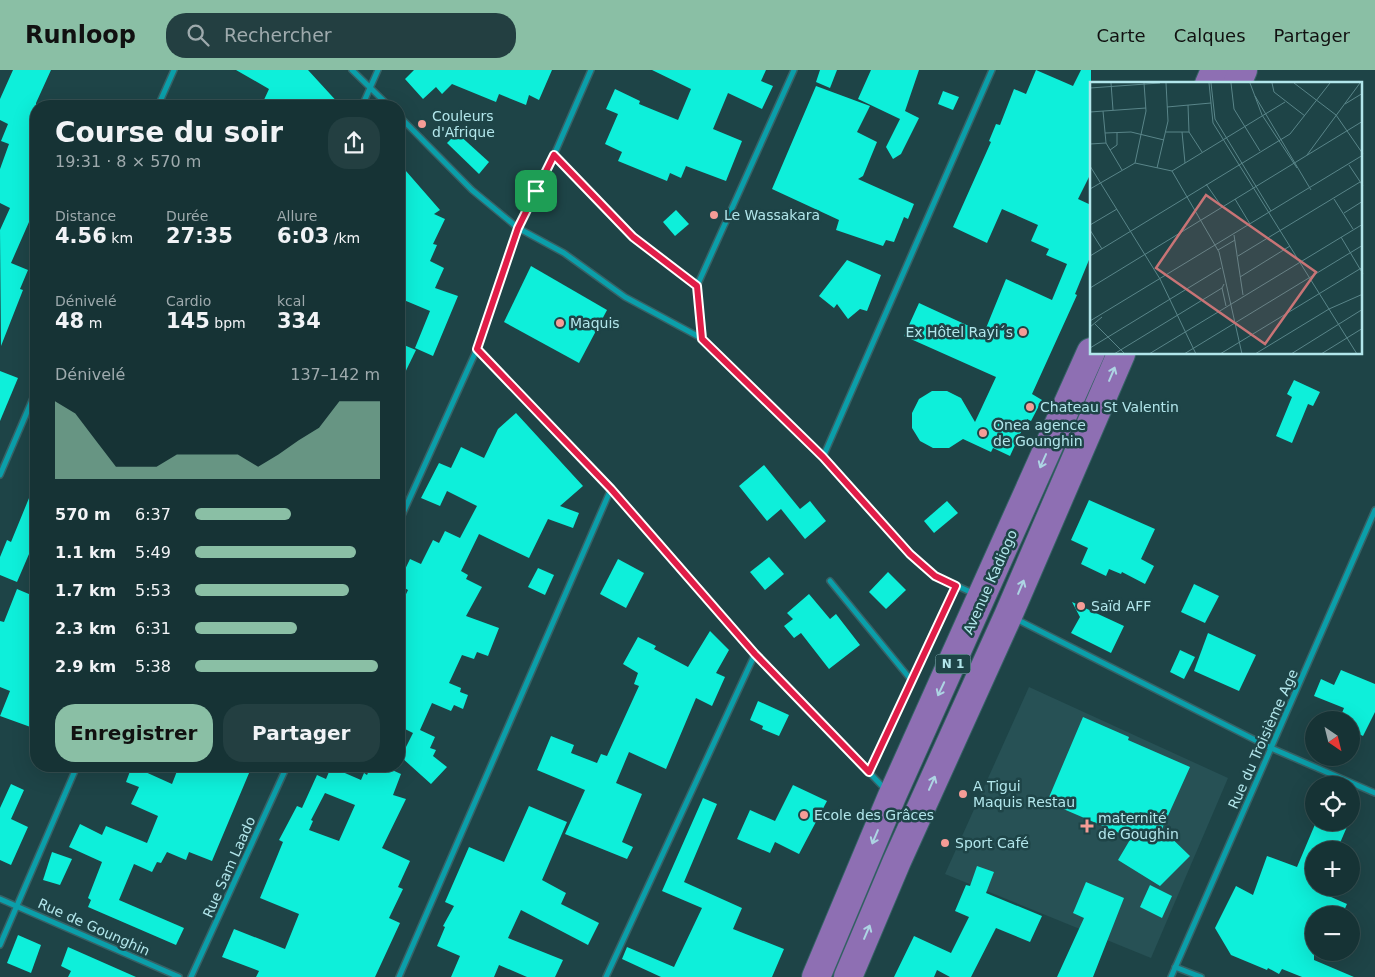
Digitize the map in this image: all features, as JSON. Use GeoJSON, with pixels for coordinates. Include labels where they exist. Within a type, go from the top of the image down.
{"type":"FeatureCollection","features":[{"type":"Feature","properties":{"kind":"highway"},"geometry":{"type":"LineString","coordinates":[[1209,82],[1215,70]]}},
{"type":"Feature","properties":{"kind":"highway"},"geometry":{"type":"LineString","coordinates":[[1238,82],[1243,70]]}},
{"type":"Feature","properties":{"kind":"highway","name":"Avenue Kadiogo"},"geometry":{"type":"LineString","coordinates":[[996,607],[1090,355]]}},
{"type":"Feature","properties":{"kind":"highway","name":"Avenue Kadiogo"},"geometry":{"type":"LineString","coordinates":[[816,977],[905,806],[996,607],[1121,355]]}},
{"type":"Feature","properties":{"kind":"highway","name":"Avenue Kadiogo"},"geometry":{"type":"LineString","coordinates":[[848,977],[905,806]]}},
{"type":"Feature","properties":{"kind":"street"},"geometry":{"type":"LineString","coordinates":[[161,100],[174,70]]}},
{"type":"Feature","properties":{"kind":"street"},"geometry":{"type":"LineString","coordinates":[[352,70],[383,100]]}},
{"type":"Feature","properties":{"kind":"street"},"geometry":{"type":"LineString","coordinates":[[365,100],[378,70]]}},
{"type":"Feature","properties":{"kind":"street"},"geometry":{"type":"LineString","coordinates":[[405,509],[477,349],[518,228],[554,155],[591,70]]}},
{"type":"Feature","properties":{"kind":"street"},"geometry":{"type":"LineString","coordinates":[[702,339],[697,286],[794,70]]}},
{"type":"Feature","properties":{"kind":"street"},"geometry":{"type":"LineString","coordinates":[[823,457],[992,70]]}},
{"type":"Feature","properties":{"kind":"street"},"geometry":{"type":"LineString","coordinates":[[405,122],[472,190],[518,228],[564,253],[625,297],[702,339],[823,457],[910,554],[935,576],[1271,748],[1375,793]]}},
{"type":"Feature","properties":{"kind":"street"},"geometry":{"type":"LineString","coordinates":[[554,155],[633,237],[697,286]]}},
{"type":"Feature","properties":{"kind":"street"},"geometry":{"type":"LineString","coordinates":[[477,349],[611,489],[755,654],[869,772],[905,806]]}},
{"type":"Feature","properties":{"kind":"street"},"geometry":{"type":"LineString","coordinates":[[0,475],[30,405]]}},
{"type":"Feature","properties":{"kind":"street"},"geometry":{"type":"LineString","coordinates":[[399,977],[611,489]]}},
{"type":"Feature","properties":{"kind":"street","name":"Rue du Troisième Age"},"geometry":{"type":"LineString","coordinates":[[1171,977],[1375,510]]}},
{"type":"Feature","properties":{"kind":"street"},"geometry":{"type":"LineString","coordinates":[[830,581],[912,681]]}},
{"type":"Feature","properties":{"kind":"street"},"geometry":{"type":"LineString","coordinates":[[869,772],[956,586]]}},
{"type":"Feature","properties":{"kind":"street"},"geometry":{"type":"LineString","coordinates":[[606,977],[755,654]]}},
{"type":"Feature","properties":{"kind":"street"},"geometry":{"type":"LineString","coordinates":[[0,945],[74,772]]}},
{"type":"Feature","properties":{"kind":"street","name":"Rue Sam Laado"},"geometry":{"type":"LineString","coordinates":[[191,977],[284,772]]}},
{"type":"Feature","properties":{"kind":"street","name":"Rue de Gounghin"},"geometry":{"type":"LineString","coordinates":[[0,899],[179,977]]}},
{"type":"Feature","properties":{"kind":"street"},"geometry":{"type":"LineString","coordinates":[[1175,967],[1201,977]]}},
{"type":"Feature","properties":{"kind":"shaded area","name":"maternité de Goughin"},"geometry":{"type":"Polygon","coordinates":[[[1029,687],[1228,778],[1151,958],[945,874],[1029,687]]]}},
{"type":"Feature","properties":{"kind":"building"},"geometry":{"type":"Polygon","coordinates":[[[13,70],[51,70],[37,100],[30,100],[30,222],[11,263],[28,270],[20,289],[23,290],[1,346],[0,230],[10,208],[0,203],[0,169],[9,144],[1,141],[8,124],[0,120],[0,99],[13,70]]]}},
{"type":"Feature","properties":{"kind":"building"},"geometry":{"type":"Polygon","coordinates":[[[236,70],[308,70],[336,100],[264,100],[269,89],[236,70]]]}},
{"type":"Feature","properties":{"kind":"building"},"geometry":{"type":"Polygon","coordinates":[[[414,70],[552,70],[539,100],[529,95],[526,105],[499,94],[496,102],[452,84],[442,94],[436,87],[423,99],[405,79],[414,70]]]}},
{"type":"Feature","properties":{"kind":"building"},"geometry":{"type":"Polygon","coordinates":[[[652,70],[766,70],[761,81],[773,86],[762,109],[728,93],[713,129],[742,141],[726,181],[686,166],[681,178],[670,173],[667,181],[618,161],[622,152],[605,144],[618,114],[606,109],[615,89],[640,101],[639,104],[678,120],[691,89],[652,70]]]}},
{"type":"Feature","properties":{"kind":"building"},"geometry":{"type":"Polygon","coordinates":[[[820,70],[837,70],[830,88],[816,82],[820,70]]]}},
{"type":"Feature","properties":{"kind":"building"},"geometry":{"type":"Polygon","coordinates":[[[871,70],[919,70],[905,111],[919,118],[901,154],[893,159],[886,147],[900,119],[858,99],[871,70]]]}},
{"type":"Feature","properties":{"kind":"building"},"geometry":{"type":"Polygon","coordinates":[[[1036,70],[1073,86],[1081,70],[1091,70],[1090,175],[1078,199],[1090,205],[1090,257],[1075,294],[1077,295],[1032,394],[1042,400],[1031,421],[1027,419],[1010,456],[993,448],[991,452],[963,439],[949,448],[933,448],[920,441],[912,428],[912,413],[919,399],[932,391],[947,391],[961,398],[975,422],[996,377],[904,336],[919,303],[984,333],[1006,279],[1052,300],[1067,264],[1046,255],[1049,249],[1031,241],[1038,225],[1002,209],[987,243],[953,227],[991,142],[989,141],[996,124],[1000,125],[1014,89],[1026,94],[1036,70]]]}},
{"type":"Feature","properties":{"kind":"building"},"geometry":{"type":"Polygon","coordinates":[[[816,86],[870,106],[857,132],[877,142],[863,176],[858,179],[914,204],[908,219],[904,217],[894,242],[886,240],[883,246],[836,230],[839,220],[772,189],[816,86]]]}},
{"type":"Feature","properties":{"kind":"building"},"geometry":{"type":"Polygon","coordinates":[[[943,91],[959,97],[953,110],[938,104],[943,91]]]}},
{"type":"Feature","properties":{"kind":"building"},"geometry":{"type":"Polygon","coordinates":[[[457,133],[489,162],[479,174],[447,143],[457,133]]]}},
{"type":"Feature","properties":{"kind":"building"},"geometry":{"type":"Polygon","coordinates":[[[405,170],[440,210],[434,214],[445,219],[433,244],[437,245],[430,261],[444,268],[435,288],[458,296],[433,356],[415,348],[430,311],[405,301],[405,170]]]}},
{"type":"Feature","properties":{"kind":"building"},"geometry":{"type":"Polygon","coordinates":[[[676,210],[689,224],[675,236],[663,222],[676,210]]]}},
{"type":"Feature","properties":{"kind":"building"},"geometry":{"type":"Polygon","coordinates":[[[847,260],[881,275],[867,311],[860,309],[848,319],[837,304],[834,308],[819,296],[847,260]]]}},
{"type":"Feature","properties":{"kind":"building"},"geometry":{"type":"Polygon","coordinates":[[[531,266],[607,310],[579,363],[504,322],[531,266]]]}},
{"type":"Feature","properties":{"kind":"building"},"geometry":{"type":"Polygon","coordinates":[[[405,345],[416,350],[405,373],[405,345]]]}},
{"type":"Feature","properties":{"kind":"building"},"geometry":{"type":"Polygon","coordinates":[[[0,371],[18,378],[0,421],[0,371]]]}},
{"type":"Feature","properties":{"kind":"building"},"geometry":{"type":"Polygon","coordinates":[[[1294,380],[1320,392],[1313,406],[1308,404],[1292,443],[1276,436],[1292,397],[1287,394],[1294,380]]]}},
{"type":"Feature","properties":{"kind":"building"},"geometry":{"type":"Polygon","coordinates":[[[516,413],[583,486],[560,506],[579,513],[573,528],[548,519],[529,558],[479,534],[461,571],[468,575],[466,579],[482,587],[466,616],[499,628],[488,656],[477,652],[474,659],[462,655],[449,683],[461,688],[460,692],[468,695],[463,709],[454,705],[451,711],[432,703],[420,730],[435,737],[430,748],[436,750],[433,756],[447,767],[431,784],[405,761],[405,749],[413,733],[405,729],[405,596],[408,590],[405,588],[405,569],[410,559],[421,564],[433,540],[439,543],[445,531],[460,538],[477,506],[447,491],[440,506],[421,498],[439,463],[451,468],[461,447],[484,458],[498,429],[516,413]]]}},
{"type":"Feature","properties":{"kind":"building"},"geometry":{"type":"Polygon","coordinates":[[[764,465],[800,509],[810,501],[826,521],[805,539],[781,509],[767,521],[739,486],[764,465]]]}},
{"type":"Feature","properties":{"kind":"building"},"geometry":{"type":"Polygon","coordinates":[[[30,496],[30,552],[17,582],[0,575],[0,557],[7,540],[11,542],[30,496]]]}},
{"type":"Feature","properties":{"kind":"building"},"geometry":{"type":"Polygon","coordinates":[[[1089,500],[1155,529],[1141,559],[1154,566],[1145,584],[1122,572],[1121,574],[1109,569],[1106,576],[1081,564],[1088,548],[1071,540],[1089,500]]]}},
{"type":"Feature","properties":{"kind":"building"},"geometry":{"type":"Polygon","coordinates":[[[947,501],[958,513],[934,533],[924,521],[947,501]]]}},
{"type":"Feature","properties":{"kind":"building"},"geometry":{"type":"Polygon","coordinates":[[[769,557],[784,574],[765,590],[750,572],[769,557]]]}},
{"type":"Feature","properties":{"kind":"building"},"geometry":{"type":"Polygon","coordinates":[[[618,559],[644,573],[626,608],[600,594],[618,559]]]}},
{"type":"Feature","properties":{"kind":"building"},"geometry":{"type":"Polygon","coordinates":[[[538,568],[554,575],[545,595],[528,587],[538,568]]]}},
{"type":"Feature","properties":{"kind":"building"},"geometry":{"type":"Polygon","coordinates":[[[888,572],[906,590],[886,609],[869,592],[888,572]]]}},
{"type":"Feature","properties":{"kind":"building"},"geometry":{"type":"Polygon","coordinates":[[[1194,584],[1219,596],[1205,623],[1181,612],[1194,584]]]}},
{"type":"Feature","properties":{"kind":"building"},"geometry":{"type":"Polygon","coordinates":[[[17,589],[30,594],[30,727],[0,716],[10,691],[0,687],[0,621],[4,622],[17,589]]]}},
{"type":"Feature","properties":{"kind":"building"},"geometry":{"type":"Polygon","coordinates":[[[809,594],[830,619],[836,614],[860,645],[829,669],[801,633],[794,638],[784,626],[793,619],[787,613],[809,594]]]}},
{"type":"Feature","properties":{"kind":"building"},"geometry":{"type":"Polygon","coordinates":[[[1072,602],[1124,626],[1111,653],[1071,633],[1080,617],[1072,602]]]}},
{"type":"Feature","properties":{"kind":"building"},"geometry":{"type":"Polygon","coordinates":[[[710,631],[729,650],[716,673],[725,677],[712,706],[696,698],[666,769],[629,752],[616,783],[642,794],[622,842],[633,847],[627,859],[565,834],[585,790],[537,770],[551,736],[574,745],[571,753],[597,763],[601,754],[607,756],[639,686],[634,684],[638,673],[623,664],[638,637],[656,646],[654,649],[688,667],[710,631]]]}},
{"type":"Feature","properties":{"kind":"building"},"geometry":{"type":"Polygon","coordinates":[[[1208,633],[1256,655],[1239,691],[1194,671],[1208,633]]]}},
{"type":"Feature","properties":{"kind":"building"},"geometry":{"type":"Polygon","coordinates":[[[1180,650],[1195,657],[1184,679],[1170,672],[1180,650]]]}},
{"type":"Feature","properties":{"kind":"building"},"geometry":{"type":"Polygon","coordinates":[[[1341,670],[1375,684],[1375,712],[1363,736],[1360,734],[1360,711],[1343,711],[1344,708],[1314,696],[1321,679],[1334,685],[1341,670]]]}},
{"type":"Feature","properties":{"kind":"building"},"geometry":{"type":"Polygon","coordinates":[[[758,701],[789,715],[779,736],[762,729],[763,726],[750,720],[758,701]]]}},
{"type":"Feature","properties":{"kind":"building"},"geometry":{"type":"Polygon","coordinates":[[[1083,717],[1129,737],[1128,740],[1190,767],[1162,829],[1190,856],[1160,886],[1118,860],[1131,838],[1047,802],[1083,717]]]}},
{"type":"Feature","properties":{"kind":"building"},"geometry":{"type":"Polygon","coordinates":[[[130,772],[145,772],[172,784],[177,772],[249,772],[212,861],[189,852],[186,860],[167,852],[161,863],[157,862],[152,872],[134,864],[119,900],[184,928],[176,945],[88,907],[91,900],[88,898],[102,862],[69,847],[80,824],[102,835],[106,826],[147,843],[158,816],[131,804],[139,787],[126,782],[130,772]]]}},
{"type":"Feature","properties":{"kind":"building"},"geometry":{"type":"Polygon","coordinates":[[[329,772],[343,772],[361,780],[364,773],[367,775],[368,772],[396,772],[401,774],[393,795],[406,799],[382,848],[410,861],[398,887],[403,889],[389,918],[400,923],[375,977],[256,977],[259,971],[222,957],[234,929],[285,949],[299,914],[260,898],[283,842],[279,840],[297,806],[302,808],[317,775],[326,779],[329,772]],[[325,793],[311,820],[313,821],[309,830],[339,841],[355,805],[325,793]]]}},
{"type":"Feature","properties":{"kind":"building"},"geometry":{"type":"Polygon","coordinates":[[[11,784],[24,790],[11,819],[28,827],[11,865],[0,860],[0,808],[11,784]]]}},
{"type":"Feature","properties":{"kind":"building"},"geometry":{"type":"Polygon","coordinates":[[[793,785],[827,801],[799,854],[775,842],[770,853],[737,839],[750,810],[775,821],[793,785]]]}},
{"type":"Feature","properties":{"kind":"building"},"geometry":{"type":"Polygon","coordinates":[[[703,798],[717,804],[684,882],[742,908],[733,929],[784,949],[772,977],[661,977],[622,959],[627,947],[674,967],[702,908],[662,891],[703,798]]]}},
{"type":"Feature","properties":{"kind":"building"},"geometry":{"type":"Polygon","coordinates":[[[529,806],[567,822],[542,880],[566,893],[561,904],[599,923],[588,945],[521,910],[508,938],[563,960],[555,977],[527,977],[499,965],[494,977],[451,977],[460,956],[437,946],[445,927],[443,926],[454,906],[445,902],[469,847],[504,862],[529,806]]]}},
{"type":"Feature","properties":{"kind":"building"},"geometry":{"type":"Polygon","coordinates":[[[1312,831],[1345,831],[1341,841],[1308,841],[1312,831]]]}},
{"type":"Feature","properties":{"kind":"building"},"geometry":{"type":"Polygon","coordinates":[[[1305,848],[1305,896],[1329,896],[1347,904],[1346,906],[1305,906],[1305,961],[1316,961],[1354,977],[1302,977],[1282,969],[1279,974],[1268,968],[1267,970],[1231,955],[1215,928],[1236,886],[1253,895],[1267,856],[1297,867],[1305,848]]]}},
{"type":"Feature","properties":{"kind":"building"},"geometry":{"type":"Polygon","coordinates":[[[52,852],[72,859],[60,885],[43,880],[52,852]]]}},
{"type":"Feature","properties":{"kind":"building"},"geometry":{"type":"Polygon","coordinates":[[[977,866],[994,872],[986,893],[1042,916],[1030,942],[996,928],[971,977],[950,977],[937,970],[934,977],[894,977],[914,936],[951,953],[969,917],[955,911],[966,885],[970,886],[977,866]]]}},
{"type":"Feature","properties":{"kind":"building"},"geometry":{"type":"Polygon","coordinates":[[[1086,882],[1124,898],[1093,977],[1057,977],[1084,918],[1073,913],[1086,882]]]}},
{"type":"Feature","properties":{"kind":"building"},"geometry":{"type":"Polygon","coordinates":[[[1150,885],[1172,896],[1162,918],[1140,907],[1150,885]]]}},
{"type":"Feature","properties":{"kind":"building"},"geometry":{"type":"Polygon","coordinates":[[[18,935],[41,945],[31,973],[7,963],[18,935]]]}},
{"type":"Feature","properties":{"kind":"building"},"geometry":{"type":"Polygon","coordinates":[[[68,947],[136,977],[68,977],[71,971],[61,966],[68,947]]]}},
{"type":"Feature","properties":{"kind":"place","name":"Couleurs d'Afrique"},"geometry":{"type":"Point","coordinates":[422,124]}},
{"type":"Feature","properties":{"kind":"place","name":"Le Wassakara"},"geometry":{"type":"Point","coordinates":[714,215]}},
{"type":"Feature","properties":{"kind":"place","name":"Maquis"},"geometry":{"type":"Point","coordinates":[560,323]}},
{"type":"Feature","properties":{"kind":"place","name":"Ex Hôtel Rayi´s"},"geometry":{"type":"Point","coordinates":[1023,332]}},
{"type":"Feature","properties":{"kind":"place","name":"Chateau St Valentin"},"geometry":{"type":"Point","coordinates":[1030,407]}},
{"type":"Feature","properties":{"kind":"place","name":"Onea agence de Gounghin"},"geometry":{"type":"Point","coordinates":[983,433]}},
{"type":"Feature","properties":{"kind":"place","name":"Saïd AFF"},"geometry":{"type":"Point","coordinates":[1081,606]}},
{"type":"Feature","properties":{"kind":"place","name":"A Tigui Maquis Restau"},"geometry":{"type":"Point","coordinates":[963,794]}},
{"type":"Feature","properties":{"kind":"place","name":"Ecole des Grâces"},"geometry":{"type":"Point","coordinates":[804,815]}},
{"type":"Feature","properties":{"kind":"place","name":"maternité de Goughin"},"geometry":{"type":"Point","coordinates":[1087,826]}},
{"type":"Feature","properties":{"kind":"place","name":"Sport Café"},"geometry":{"type":"Point","coordinates":[945,843]}},
{"type":"Feature","properties":{"kind":"route"},"geometry":{"type":"LineString","coordinates":[[554,155],[633,237],[697,286],[702,339],[823,457],[910,554],[935,576],[956,586],[869,772],[755,654],[611,489],[477,349],[518,228],[536,191],[554,155]]}}]}
